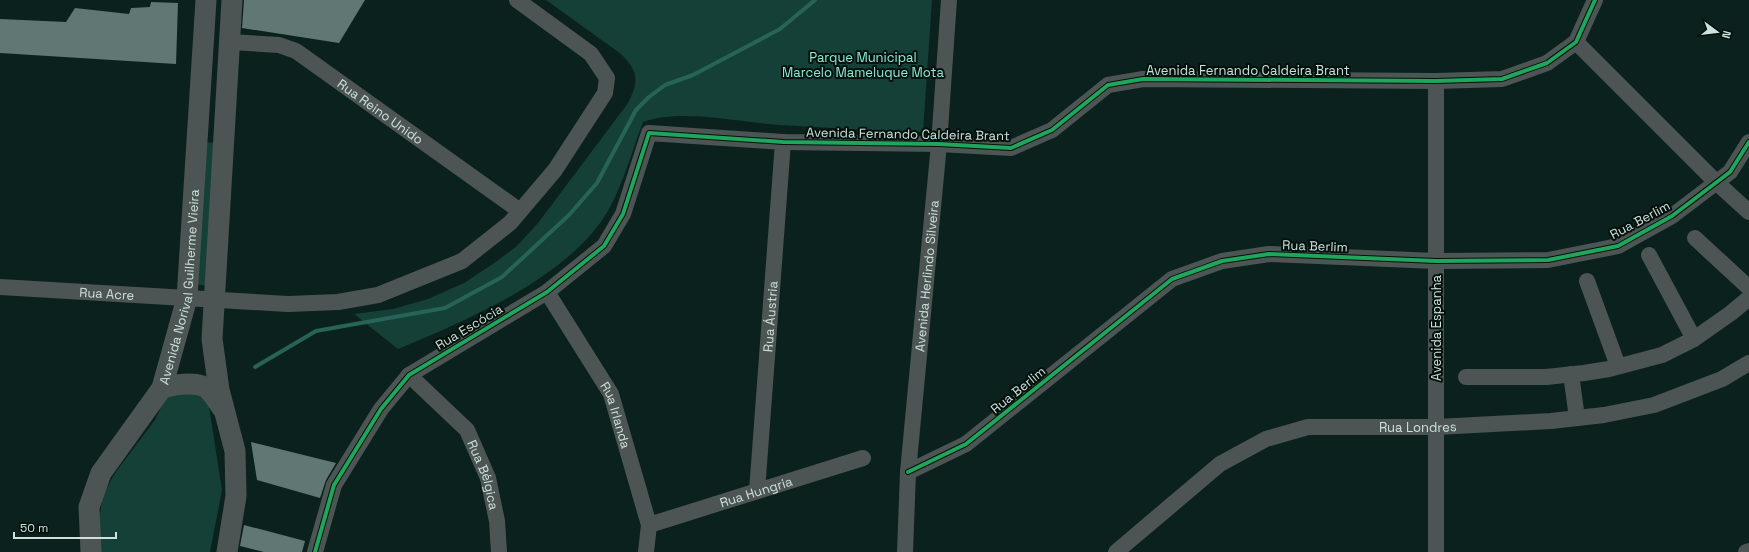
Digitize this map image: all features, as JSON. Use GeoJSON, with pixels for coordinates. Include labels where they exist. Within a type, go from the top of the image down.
{"type":"FeatureCollection","features":[{"type":"Feature","properties":{"kind":"street","name":"Avenida Norival Guilherme Vieira"},"geometry":{"type":"LineString","coordinates":[[91,552],[89,507],[101,473],[162,388],[187,298],[206,0]]}},
{"type":"Feature","properties":{"kind":"street"},"geometry":{"type":"LineString","coordinates":[[227,552],[236,496],[235,451],[219,390],[212,339],[232,0]]}},
{"type":"Feature","properties":{"kind":"street","name":"Rua Acre"},"geometry":{"type":"LineString","coordinates":[[0,287],[187,298],[214,301],[288,304],[338,302],[378,295],[462,261],[510,223],[555,170],[598,106],[605,92],[607,78],[591,54],[517,0]]}},
{"type":"Feature","properties":{"kind":"street","name":"Avenida Herlindo Silveira"},"geometry":{"type":"LineString","coordinates":[[906,552],[908,472],[939,144],[949,0]]}},
{"type":"Feature","properties":{"kind":"street"},"geometry":{"type":"LineString","coordinates":[[1595,0],[1576,42],[1716,182],[1749,212]]}},
{"type":"Feature","properties":{"kind":"street","name":"Rua Reino Unido"},"geometry":{"type":"LineString","coordinates":[[230,42],[279,45],[296,51],[520,211]]}},
{"type":"Feature","properties":{"kind":"street","name":"Avenida Fernando Caldeira Brant"},"geometry":{"type":"LineString","coordinates":[[649,133],[783,142],[939,144],[1011,148],[1052,130],[1108,85],[1143,79],[1436,81],[1502,79],[1547,63],[1576,42]]}},
{"type":"Feature","properties":{"kind":"street","name":"Avenida Espanha"},"geometry":{"type":"LineString","coordinates":[[1436,81],[1436,552]]}},
{"type":"Feature","properties":{"kind":"street","name":"Rua Escócia"},"geometry":{"type":"LineString","coordinates":[[315,552],[334,485],[381,409],[409,375],[547,292],[604,246],[623,214],[649,133]]}},
{"type":"Feature","properties":{"kind":"street","name":"Rua Áustria"},"geometry":{"type":"LineString","coordinates":[[758,491],[783,142]]}},
{"type":"Feature","properties":{"kind":"street","name":"Rua Berlim"},"geometry":{"type":"LineString","coordinates":[[908,472],[966,444],[1172,279],[1222,261],[1269,254],[1436,261],[1548,260],[1618,246],[1672,216],[1730,172],[1749,142]]}},
{"type":"Feature","properties":{"kind":"street"},"geometry":{"type":"LineString","coordinates":[[1695,238],[1749,288]]}},
{"type":"Feature","properties":{"kind":"street"},"geometry":{"type":"LineString","coordinates":[[1650,255],[1694,339]]}},
{"type":"Feature","properties":{"kind":"street"},"geometry":{"type":"LineString","coordinates":[[1587,282],[1618,366]]}},
{"type":"Feature","properties":{"kind":"street","name":"Rua Irlanda"},"geometry":{"type":"LineString","coordinates":[[547,292],[611,394],[649,525],[646,552]]}},
{"type":"Feature","properties":{"kind":"street"},"geometry":{"type":"LineString","coordinates":[[1466,377],[1546,377],[1609,369],[1662,355],[1694,339],[1731,313],[1749,298]]}},
{"type":"Feature","properties":{"kind":"street","name":"Rua Londres"},"geometry":{"type":"LineString","coordinates":[[1116,552],[1220,464],[1266,439],[1308,427],[1437,427],[1604,415],[1654,405],[1722,379],[1749,363]]}},
{"type":"Feature","properties":{"kind":"street"},"geometry":{"type":"LineString","coordinates":[[1571,374],[1577,418]]}},
{"type":"Feature","properties":{"kind":"street","name":"Rua Bélgica"},"geometry":{"type":"LineString","coordinates":[[409,375],[467,430],[488,478],[497,521],[499,552]]}},
{"type":"Feature","properties":{"kind":"street"},"geometry":{"type":"LineString","coordinates":[[162,388],[177,384],[193,385],[208,389],[225,412]]}},
{"type":"Feature","properties":{"kind":"street","name":"Rua Hungria"},"geometry":{"type":"LineString","coordinates":[[649,525],[863,458]]}},
{"type":"Feature","properties":{"kind":"green space","name":"Parque Municipal Marcelo Mameluque Mota"},"geometry":{"type":"Polygon","coordinates":[[[546,0],[932,0],[923,132],[780,125],[692,116],[658,118],[643,122],[623,177],[609,209],[592,233],[570,255],[544,275],[515,294],[454,325],[398,349],[354,314],[393,309],[428,299],[464,283],[517,246],[538,223],[628,103],[632,95],[635,77],[634,72],[627,60],[621,54],[546,0]]]}},
{"type":"Feature","properties":{"kind":"green space"},"geometry":{"type":"Polygon","coordinates":[[[202,142],[217,143],[207,286],[195,284],[202,142]]]}},
{"type":"Feature","properties":{"kind":"green space"},"geometry":{"type":"Polygon","coordinates":[[[196,392],[208,400],[222,490],[210,552],[100,552],[99,526],[102,497],[115,473],[155,420],[167,395],[196,392]]]}},
{"type":"Feature","properties":{"kind":"building"},"geometry":{"type":"Polygon","coordinates":[[[244,0],[365,0],[339,43],[242,28],[244,0]]]}},
{"type":"Feature","properties":{"kind":"building"},"geometry":{"type":"Polygon","coordinates":[[[151,2],[178,3],[176,64],[0,53],[0,19],[66,22],[75,8],[129,14],[131,8],[150,7],[151,2]]]}},
{"type":"Feature","properties":{"kind":"building"},"geometry":{"type":"Polygon","coordinates":[[[251,442],[336,463],[326,480],[320,498],[257,480],[251,442]]]}},
{"type":"Feature","properties":{"kind":"building"},"geometry":{"type":"Polygon","coordinates":[[[244,525],[305,541],[302,552],[264,552],[240,546],[244,525]]]}},
{"type":"Feature","properties":{"kind":"waterway"},"geometry":{"type":"LineString","coordinates":[[255,367],[316,331],[445,308],[502,277],[569,215],[597,183],[636,110],[649,97],[665,85],[693,75],[780,29],[815,0]]}},
{"type":"Feature","properties":{"kind":"cycle path"},"geometry":{"type":"LineString","coordinates":[[315,552],[334,485],[381,409],[409,375],[547,292],[604,246],[623,214],[649,133],[783,142],[939,144],[1011,148],[1052,130],[1108,85],[1143,79],[1436,81],[1502,79],[1547,63],[1576,42],[1595,0]]}},
{"type":"Feature","properties":{"kind":"cycle path"},"geometry":{"type":"LineString","coordinates":[[908,472],[966,444],[1172,279],[1222,261],[1269,254],[1436,261],[1548,260],[1618,246],[1672,216],[1730,172],[1749,142]]}}]}
